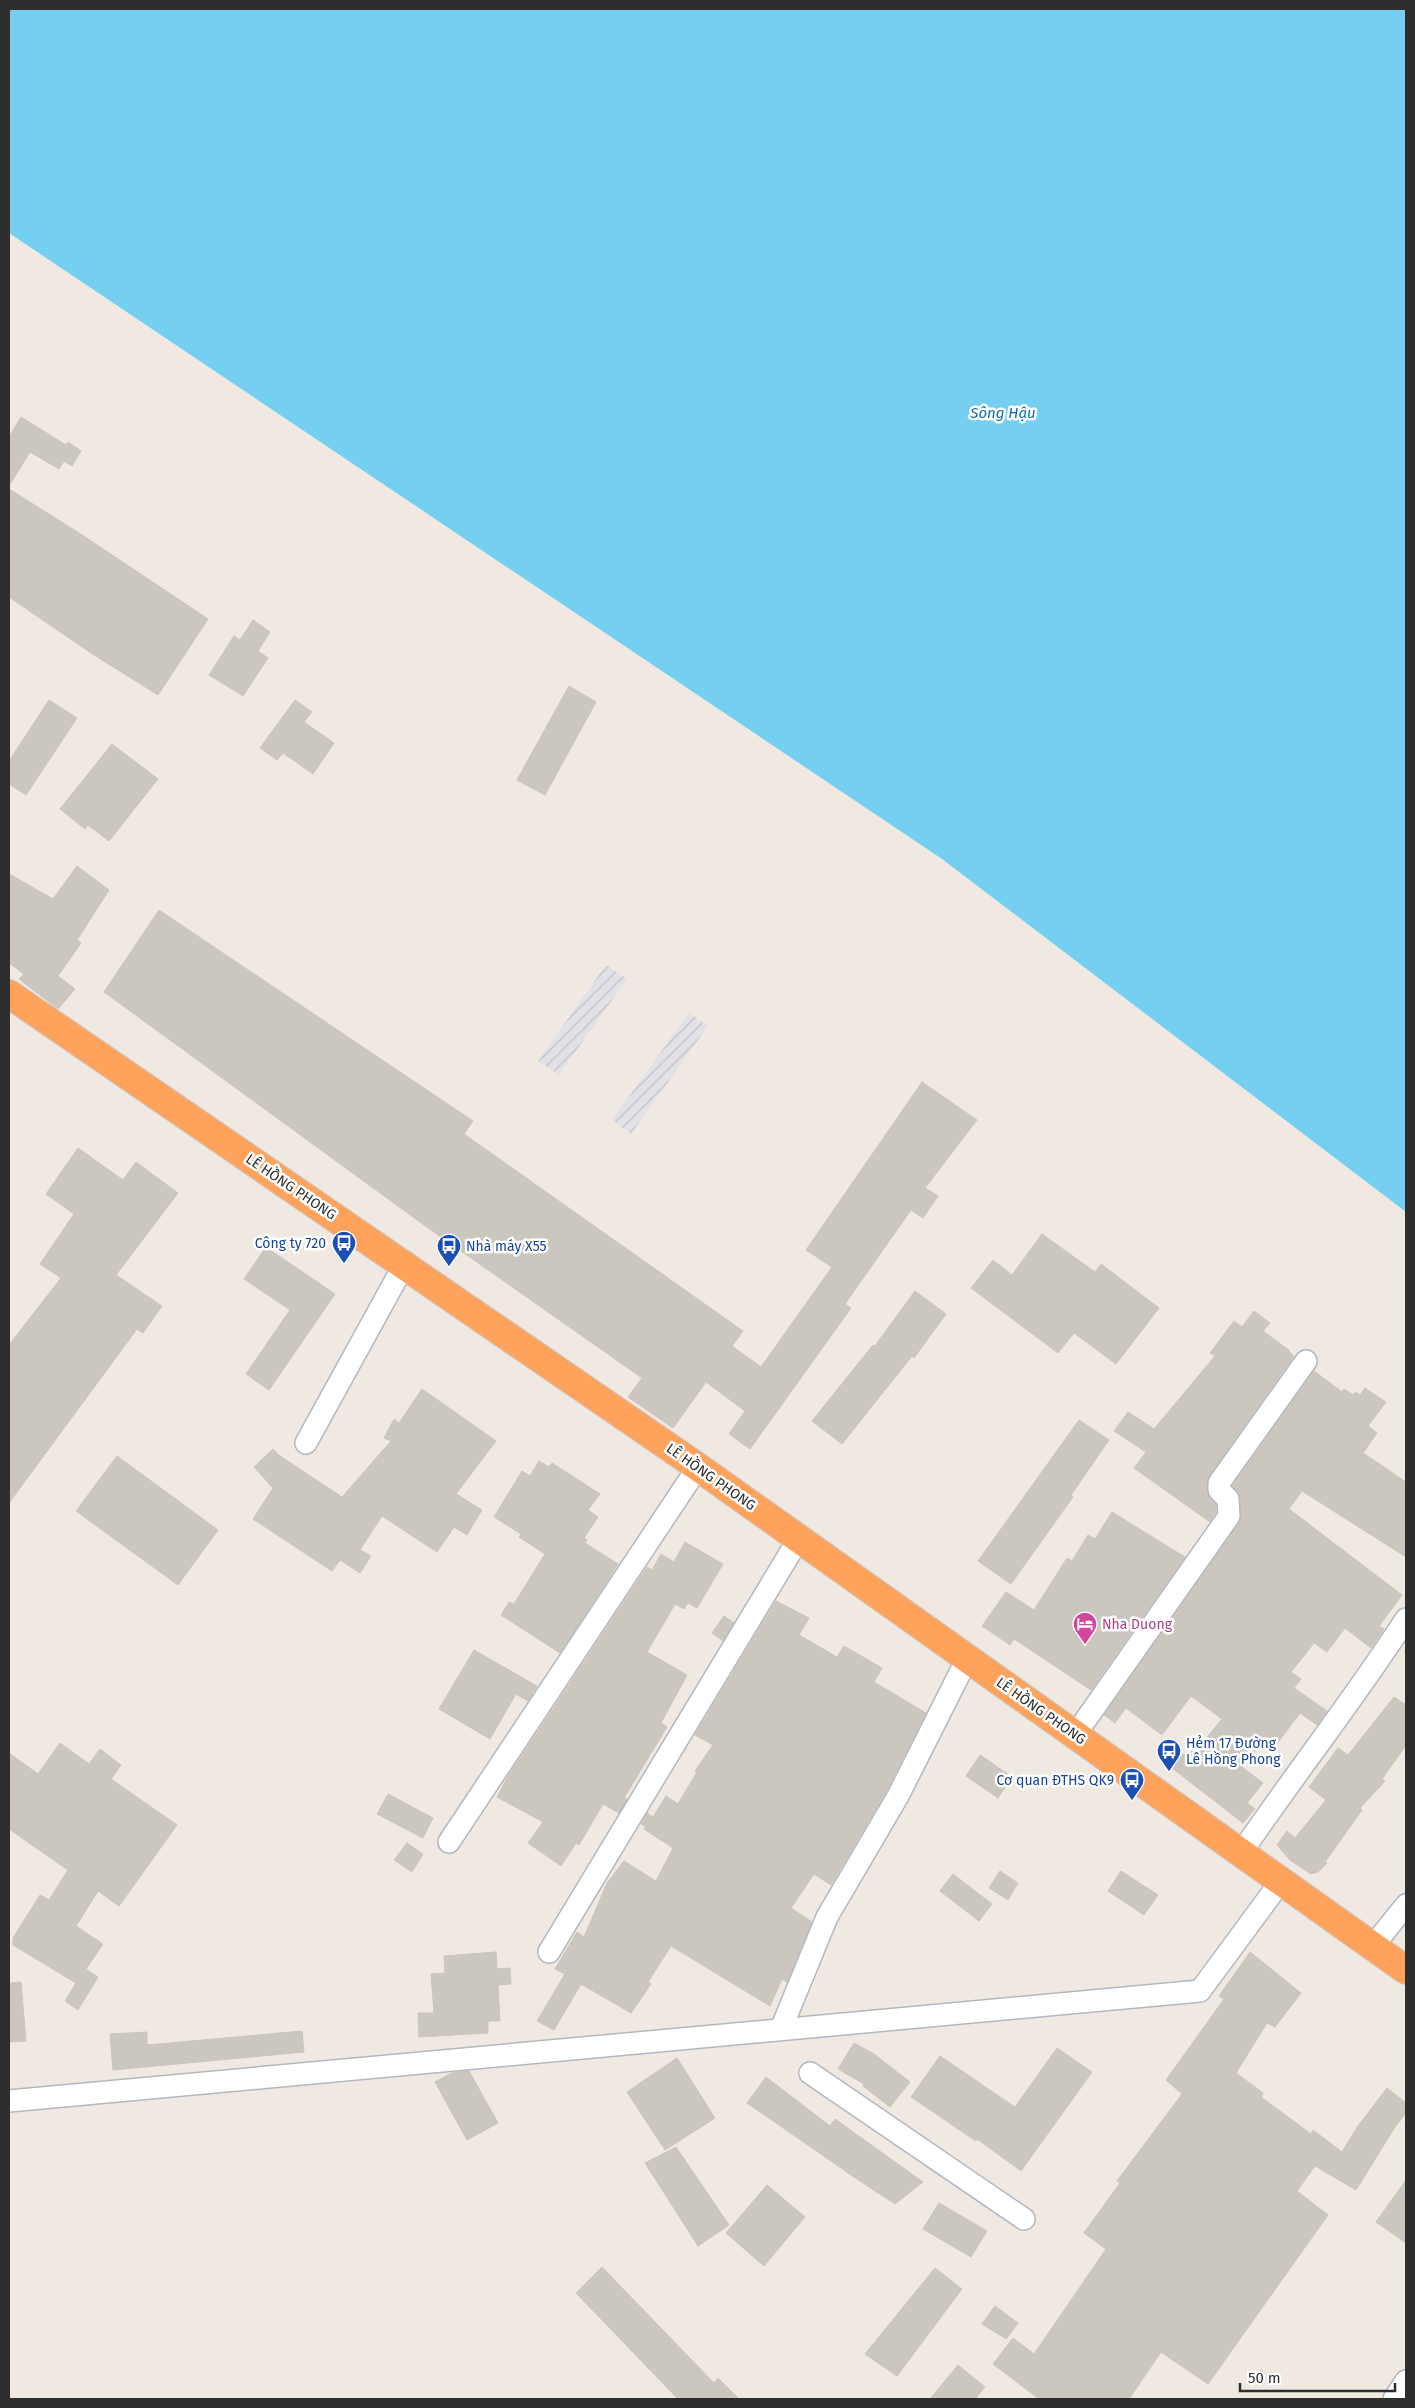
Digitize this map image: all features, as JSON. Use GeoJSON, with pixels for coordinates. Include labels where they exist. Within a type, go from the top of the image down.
{"type":"FeatureCollection","features":[{"type":"Feature","properties":{"kind":"highway","name":"LÊ HỒNG PHONG"},"geometry":{"type":"LineString","coordinates":[[9,994],[698,1467],[798,1540],[1406,1970]]}},
{"type":"Feature","properties":{"kind":"street"},"geometry":{"type":"LineString","coordinates":[[306,1443],[404,1265]]}},
{"type":"Feature","properties":{"kind":"street"},"geometry":{"type":"LineString","coordinates":[[1074,1735],[1229,1516],[1228,1499],[1219,1490],[1219,1483],[1306,1361]]}},
{"type":"Feature","properties":{"kind":"street"},"geometry":{"type":"LineString","coordinates":[[449,1842],[698,1467]]}},
{"type":"Feature","properties":{"kind":"street"},"geometry":{"type":"LineString","coordinates":[[549,1952],[798,1540]]}},
{"type":"Feature","properties":{"kind":"street"},"geometry":{"type":"LineString","coordinates":[[1241,1853],[1340,1716],[1406,1619]]}},
{"type":"Feature","properties":{"kind":"street"},"geometry":{"type":"LineString","coordinates":[[781,2029],[827,1917],[898,1796],[967,1659]]}},
{"type":"Feature","properties":{"kind":"street"},"geometry":{"type":"LineString","coordinates":[[9,2101],[1200,1991],[1281,1881]]}},
{"type":"Feature","properties":{"kind":"street"},"geometry":{"type":"LineString","coordinates":[[1373,1946],[1406,1905]]}},
{"type":"Feature","properties":{"kind":"street"},"geometry":{"type":"LineString","coordinates":[[810,2073],[1024,2219]]}},
{"type":"Feature","properties":{"kind":"street"},"geometry":{"type":"LineString","coordinates":[[1394,2399],[1406,2381]]}},
{"type":"Feature","properties":{"kind":"shaded area"},"geometry":{"type":"Polygon","coordinates":[[[606,965],[627,979],[559,1075],[538,1061],[606,965]]]}},
{"type":"Feature","properties":{"kind":"shaded area"},"geometry":{"type":"Polygon","coordinates":[[[689,1013],[708,1026],[631,1134],[612,1120],[689,1013]]]}},
{"type":"Feature","properties":{"kind":"water","name":"Sông Hậu"},"geometry":{"type":"Polygon","coordinates":[[[9,9],[1406,9],[1406,1212],[942,859],[9,233],[9,9]]]}},
{"type":"Feature","properties":{"kind":"building"},"geometry":{"type":"Polygon","coordinates":[[[21,417],[66,445],[68,442],[81,451],[72,466],[64,461],[59,469],[30,452],[9,486],[9,437],[21,417]]]}},
{"type":"Feature","properties":{"kind":"building"},"geometry":{"type":"Polygon","coordinates":[[[9,489],[208,619],[158,695],[91,653],[9,597],[9,489]]]}},
{"type":"Feature","properties":{"kind":"building"},"geometry":{"type":"Polygon","coordinates":[[[253,620],[270,632],[258,651],[268,658],[243,696],[209,675],[234,636],[240,640],[253,620]]]}},
{"type":"Feature","properties":{"kind":"building"},"geometry":{"type":"Polygon","coordinates":[[[569,686],[596,702],[545,795],[517,780],[569,686]]]}},
{"type":"Feature","properties":{"kind":"building"},"geometry":{"type":"Polygon","coordinates":[[[49,700],[77,718],[26,795],[9,784],[9,761],[49,700]]]}},
{"type":"Feature","properties":{"kind":"building"},"geometry":{"type":"Polygon","coordinates":[[[295,700],[312,712],[304,722],[334,743],[313,774],[283,753],[277,760],[260,748],[295,700]]]}},
{"type":"Feature","properties":{"kind":"building"},"geometry":{"type":"Polygon","coordinates":[[[112,744],[158,779],[109,841],[88,825],[85,829],[60,809],[112,744]]]}},
{"type":"Feature","properties":{"kind":"building"},"geometry":{"type":"Polygon","coordinates":[[[77,866],[109,890],[77,940],[81,943],[58,976],[75,989],[58,1009],[19,979],[24,974],[9,963],[9,874],[53,899],[77,866]]]}},
{"type":"Feature","properties":{"kind":"building"},"geometry":{"type":"Polygon","coordinates":[[[159,910],[473,1121],[464,1134],[743,1331],[732,1346],[761,1367],[832,1267],[806,1250],[922,1082],[977,1120],[925,1188],[938,1196],[923,1218],[911,1210],[845,1304],[851,1308],[750,1449],[729,1434],[745,1411],[706,1382],[673,1428],[628,1397],[642,1378],[424,1225],[104,992],[159,910]]]}},
{"type":"Feature","properties":{"kind":"building"},"geometry":{"type":"Polygon","coordinates":[[[78,1148],[123,1180],[136,1162],[178,1193],[116,1275],[162,1306],[143,1333],[137,1329],[9,1503],[9,1345],[61,1278],[40,1264],[74,1214],[46,1194],[78,1148]]]}},
{"type":"Feature","properties":{"kind":"building"},"geometry":{"type":"Polygon","coordinates":[[[1042,1234],[1095,1272],[1101,1264],[1159,1308],[1116,1364],[1074,1333],[1058,1353],[971,1288],[993,1260],[1012,1275],[1042,1234]]]}},
{"type":"Feature","properties":{"kind":"building"},"geometry":{"type":"Polygon","coordinates":[[[266,1247],[335,1294],[269,1390],[246,1374],[290,1310],[244,1279],[266,1247]]]}},
{"type":"Feature","properties":{"kind":"building"},"geometry":{"type":"Polygon","coordinates":[[[915,1291],[946,1314],[914,1358],[912,1356],[842,1444],[812,1421],[873,1345],[874,1347],[915,1291]]]}},
{"type":"Feature","properties":{"kind":"building"},"geometry":{"type":"Polygon","coordinates":[[[1254,1311],[1270,1323],[1263,1331],[1294,1356],[1209,1476],[1207,1491],[1216,1504],[1216,1512],[1210,1522],[1134,1468],[1146,1452],[1114,1431],[1128,1412],[1154,1429],[1215,1356],[1210,1353],[1234,1321],[1242,1327],[1254,1311]]]}},
{"type":"Feature","properties":{"kind":"building"},"geometry":{"type":"Polygon","coordinates":[[[1314,1371],[1342,1392],[1344,1389],[1353,1395],[1355,1392],[1360,1395],[1365,1388],[1386,1402],[1368,1426],[1377,1433],[1363,1453],[1406,1482],[1406,1557],[1302,1491],[1289,1509],[1402,1595],[1379,1626],[1384,1629],[1371,1648],[1345,1628],[1327,1652],[1314,1643],[1291,1672],[1301,1679],[1294,1688],[1327,1711],[1317,1725],[1300,1713],[1276,1745],[1266,1737],[1242,1767],[1263,1783],[1247,1803],[1255,1809],[1243,1823],[1172,1768],[1183,1754],[1187,1757],[1196,1745],[1199,1747],[1222,1719],[1191,1696],[1162,1735],[1126,1708],[1115,1723],[1104,1715],[1239,1523],[1241,1515],[1240,1498],[1232,1486],[1314,1371]]]}},
{"type":"Feature","properties":{"kind":"building"},"geometry":{"type":"Polygon","coordinates":[[[422,1389],[496,1441],[456,1494],[482,1510],[467,1535],[454,1527],[437,1552],[382,1516],[360,1550],[371,1556],[360,1573],[340,1560],[332,1571],[253,1519],[273,1488],[254,1467],[273,1449],[280,1456],[342,1497],[391,1441],[384,1438],[394,1419],[399,1423],[422,1389]]]}},
{"type":"Feature","properties":{"kind":"building"},"geometry":{"type":"Polygon","coordinates":[[[1079,1420],[1109,1440],[1071,1495],[1073,1497],[1011,1584],[978,1561],[1079,1420]]]}},
{"type":"Feature","properties":{"kind":"building"},"geometry":{"type":"Polygon","coordinates":[[[117,1456],[218,1530],[178,1585],[76,1511],[117,1456]]]}},
{"type":"Feature","properties":{"kind":"building"},"geometry":{"type":"Polygon","coordinates":[[[539,1461],[549,1467],[552,1463],[600,1494],[588,1510],[598,1517],[584,1538],[587,1540],[585,1543],[618,1564],[560,1653],[501,1615],[509,1602],[514,1604],[545,1554],[519,1537],[521,1534],[494,1517],[522,1471],[530,1476],[539,1461]]]}},
{"type":"Feature","properties":{"kind":"building"},"geometry":{"type":"Polygon","coordinates":[[[1112,1512],[1185,1557],[1091,1690],[1014,1639],[1010,1645],[982,1626],[1006,1592],[1034,1610],[1067,1558],[1072,1561],[1088,1535],[1095,1539],[1112,1512]]]}},
{"type":"Feature","properties":{"kind":"building"},"geometry":{"type":"Polygon","coordinates":[[[685,1542],[723,1564],[697,1608],[688,1603],[684,1609],[675,1604],[647,1652],[687,1675],[661,1723],[667,1727],[624,1798],[627,1799],[619,1813],[603,1804],[579,1845],[576,1843],[561,1866],[528,1843],[543,1822],[497,1797],[508,1776],[647,1567],[652,1570],[661,1554],[674,1562],[685,1542]]]}},
{"type":"Feature","properties":{"kind":"building"},"geometry":{"type":"Polygon","coordinates":[[[776,1601],[809,1618],[799,1635],[837,1657],[844,1646],[882,1668],[874,1682],[926,1713],[887,1790],[831,1885],[814,1874],[791,1908],[812,1922],[787,1982],[782,1979],[770,2006],[671,1946],[648,1982],[651,1984],[631,2013],[581,1984],[554,2030],[537,2021],[565,1974],[555,1969],[577,1932],[584,1937],[607,1883],[624,1861],[656,1881],[673,1848],[644,1829],[646,1827],[641,1824],[647,1813],[653,1817],[666,1796],[678,1804],[697,1772],[695,1771],[713,1745],[695,1735],[776,1601]]]}},
{"type":"Feature","properties":{"kind":"building"},"geometry":{"type":"Polygon","coordinates":[[[724,1616],[734,1623],[723,1641],[712,1633],[724,1616]]]}},
{"type":"Feature","properties":{"kind":"building"},"geometry":{"type":"Polygon","coordinates":[[[474,1650],[537,1686],[528,1701],[516,1694],[490,1739],[439,1709],[474,1650]]]}},
{"type":"Feature","properties":{"kind":"building"},"geometry":{"type":"Polygon","coordinates":[[[1394,1697],[1406,1705],[1406,1745],[1382,1779],[1385,1781],[1360,1808],[1362,1810],[1325,1862],[1327,1863],[1318,1872],[1311,1874],[1290,1860],[1277,1845],[1287,1831],[1295,1838],[1326,1800],[1309,1787],[1338,1748],[1348,1755],[1394,1697]]]}},
{"type":"Feature","properties":{"kind":"building"},"geometry":{"type":"Polygon","coordinates":[[[60,1743],[89,1764],[100,1749],[121,1765],[111,1779],[177,1825],[119,1906],[98,1891],[76,1926],[103,1944],[86,1969],[98,1977],[78,2010],[65,2001],[76,1983],[13,1945],[13,1938],[40,1895],[49,1900],[68,1870],[9,1829],[9,1753],[38,1774],[60,1743]]]}},
{"type":"Feature","properties":{"kind":"building"},"geometry":{"type":"Polygon","coordinates":[[[980,1755],[1012,1777],[998,1798],[966,1776],[980,1755]]]}},
{"type":"Feature","properties":{"kind":"building"},"geometry":{"type":"Polygon","coordinates":[[[388,1794],[433,1818],[423,1838],[377,1814],[388,1794]]]}},
{"type":"Feature","properties":{"kind":"building"},"geometry":{"type":"Polygon","coordinates":[[[407,1843],[423,1854],[412,1872],[394,1860],[407,1843]]]}},
{"type":"Feature","properties":{"kind":"building"},"geometry":{"type":"Polygon","coordinates":[[[1000,1871],[1018,1883],[1008,1900],[989,1888],[1000,1871]]]}},
{"type":"Feature","properties":{"kind":"building"},"geometry":{"type":"Polygon","coordinates":[[[1121,1871],[1158,1895],[1144,1915],[1108,1891],[1121,1871]]]}},
{"type":"Feature","properties":{"kind":"building"},"geometry":{"type":"Polygon","coordinates":[[[953,1874],[992,1904],[979,1921],[940,1891],[953,1874]]]}},
{"type":"Feature","properties":{"kind":"building"},"geometry":{"type":"Polygon","coordinates":[[[496,1952],[497,1969],[510,1968],[511,1984],[498,1985],[500,2021],[488,2021],[488,2033],[419,2037],[418,2013],[434,2013],[431,1974],[445,1973],[444,1956],[496,1952]]]}},
{"type":"Feature","properties":{"kind":"building"},"geometry":{"type":"Polygon","coordinates":[[[1250,1952],[1301,1993],[1275,2027],[1267,2023],[1236,2073],[1263,2093],[1261,2097],[1311,2134],[1313,2130],[1342,2152],[1358,2126],[1387,2088],[1406,2103],[1406,2113],[1395,2127],[1356,2190],[1315,2166],[1297,2191],[1328,2215],[1208,2384],[1161,2352],[1129,2399],[1039,2399],[993,2364],[1013,2338],[1034,2354],[1106,2249],[1084,2233],[1120,2183],[1117,2181],[1182,2094],[1166,2080],[1224,1999],[1219,1996],[1250,1952]]]}},
{"type":"Feature","properties":{"kind":"building"},"geometry":{"type":"Polygon","coordinates":[[[21,1982],[26,2041],[9,2042],[9,1983],[21,1982]]]}},
{"type":"Feature","properties":{"kind":"building"},"geometry":{"type":"Polygon","coordinates":[[[302,2031],[304,2052],[113,2070],[110,2034],[147,2032],[147,2045],[302,2031]]]}},
{"type":"Feature","properties":{"kind":"building"},"geometry":{"type":"Polygon","coordinates":[[[854,2043],[874,2054],[910,2082],[890,2107],[863,2086],[864,2084],[838,2069],[854,2043]]]}},
{"type":"Feature","properties":{"kind":"building"},"geometry":{"type":"Polygon","coordinates":[[[1057,2048],[1092,2072],[1021,2171],[977,2139],[976,2141],[911,2097],[940,2056],[1015,2107],[1057,2048]]]}},
{"type":"Feature","properties":{"kind":"building"},"geometry":{"type":"Polygon","coordinates":[[[677,2058],[715,2118],[665,2150],[627,2092],[677,2058]]]}},
{"type":"Feature","properties":{"kind":"building"},"geometry":{"type":"Polygon","coordinates":[[[469,2071],[498,2123],[467,2140],[435,2082],[452,2073],[469,2071]]]}},
{"type":"Feature","properties":{"kind":"building"},"geometry":{"type":"Polygon","coordinates":[[[766,2077],[830,2126],[835,2119],[923,2182],[895,2204],[854,2177],[747,2103],[766,2077]]]}},
{"type":"Feature","properties":{"kind":"building"},"geometry":{"type":"Polygon","coordinates":[[[676,2147],[729,2225],[698,2246],[645,2163],[676,2147]]]}},
{"type":"Feature","properties":{"kind":"building"},"geometry":{"type":"Polygon","coordinates":[[[1406,2180],[1406,2243],[1376,2222],[1406,2180]]]}},
{"type":"Feature","properties":{"kind":"building"},"geometry":{"type":"Polygon","coordinates":[[[767,2185],[805,2217],[764,2266],[726,2233],[767,2185]]]}},
{"type":"Feature","properties":{"kind":"building"},"geometry":{"type":"Polygon","coordinates":[[[939,2203],[987,2231],[971,2257],[923,2229],[939,2203]]]}},
{"type":"Feature","properties":{"kind":"building"},"geometry":{"type":"Polygon","coordinates":[[[602,2267],[714,2383],[718,2378],[739,2399],[678,2399],[576,2293],[602,2267]]]}},
{"type":"Feature","properties":{"kind":"building"},"geometry":{"type":"Polygon","coordinates":[[[935,2268],[962,2289],[897,2376],[865,2354],[935,2268]]]}},
{"type":"Feature","properties":{"kind":"building"},"geometry":{"type":"Polygon","coordinates":[[[995,2306],[1018,2323],[1006,2339],[982,2324],[995,2306]]]}},
{"type":"Feature","properties":{"kind":"building"},"geometry":{"type":"Polygon","coordinates":[[[958,2365],[985,2387],[975,2399],[930,2399],[958,2365]]]}},
{"type":"Feature","properties":{"kind":"place","name":"Công ty 720"},"geometry":{"type":"Point","coordinates":[344,1264]}},
{"type":"Feature","properties":{"kind":"place","name":"Nhà máy X55"},"geometry":{"type":"Point","coordinates":[449,1267]}},
{"type":"Feature","properties":{"kind":"place","name":"Nha Duong"},"geometry":{"type":"Point","coordinates":[1085,1645]}},
{"type":"Feature","properties":{"kind":"place","name":"Hẻm 17 Đường Lê Hồng Phong"},"geometry":{"type":"Point","coordinates":[1169,1772]}},
{"type":"Feature","properties":{"kind":"place","name":"Cơ quan ĐTHS QK9"},"geometry":{"type":"Point","coordinates":[1132,1801]}}]}
